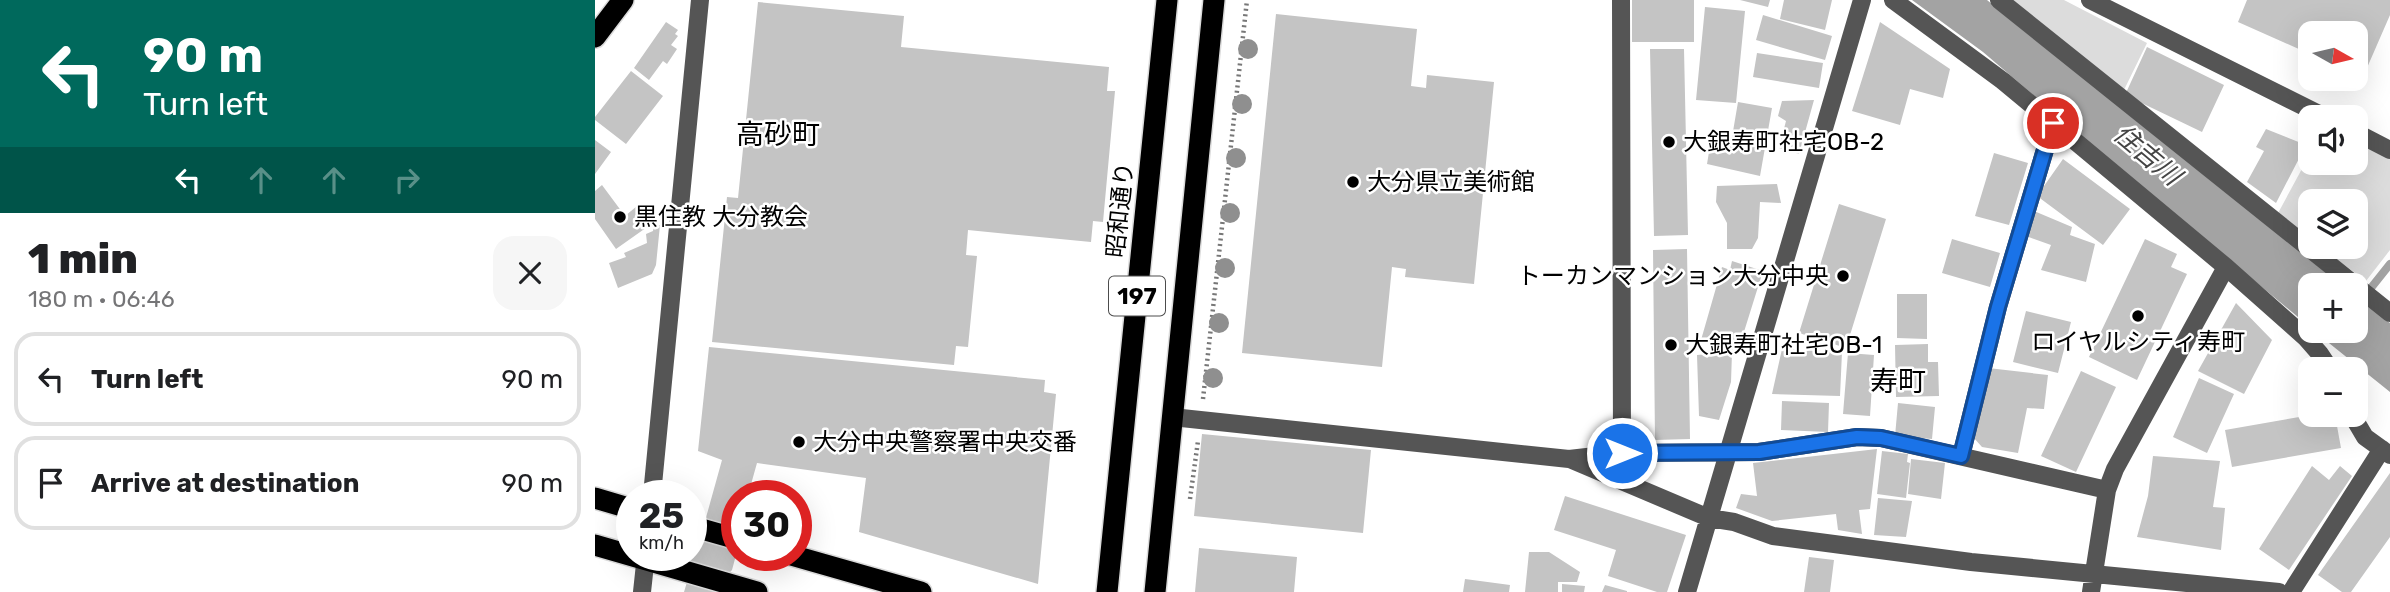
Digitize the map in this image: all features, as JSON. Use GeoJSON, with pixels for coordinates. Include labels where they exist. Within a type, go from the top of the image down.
{"type":"FeatureCollection","features":[{"type":"Feature","properties":{"kind":"highway"},"geometry":{"type":"LineString","coordinates":[[595,37],[623,0]]}},
{"type":"Feature","properties":{"kind":"highway","name":"昭和通り"},"geometry":{"type":"LineString","coordinates":[[1107,592],[1167,0]]}},
{"type":"Feature","properties":{"kind":"highway","name":"197"},"geometry":{"type":"LineString","coordinates":[[1155,592],[1215,0]]}},
{"type":"Feature","properties":{"kind":"highway"},"geometry":{"type":"LineString","coordinates":[[595,498],[616,504]]}},
{"type":"Feature","properties":{"kind":"highway"},"geometry":{"type":"LineString","coordinates":[[595,545],[616,550]]}},
{"type":"Feature","properties":{"kind":"highway"},"geometry":{"type":"LineString","coordinates":[[812,561],[921,592]]}},
{"type":"Feature","properties":{"kind":"highway"},"geometry":{"type":"LineString","coordinates":[[690,571],[757,592]]}},
{"type":"Feature","properties":{"kind":"street"},"geometry":{"type":"LineString","coordinates":[[653,480],[700,0]]}},
{"type":"Feature","properties":{"kind":"street"},"geometry":{"type":"LineString","coordinates":[[1621,0],[1622,453]]}},
{"type":"Feature","properties":{"kind":"street"},"geometry":{"type":"LineString","coordinates":[[1687,592],[1862,0]]}},
{"type":"Feature","properties":{"kind":"street"},"geometry":{"type":"LineString","coordinates":[[1893,0],[2003,81],[2226,267],[2306,338],[2322,357]]}},
{"type":"Feature","properties":{"kind":"street"},"geometry":{"type":"LineString","coordinates":[[1999,0],[2390,313]]}},
{"type":"Feature","properties":{"kind":"street"},"geometry":{"type":"LineString","coordinates":[[2090,0],[2301,105]]}},
{"type":"Feature","properties":{"kind":"street"},"geometry":{"type":"LineString","coordinates":[[1961,456],[1998,307],[2053,123]]}},
{"type":"Feature","properties":{"kind":"street"},"geometry":{"type":"LineString","coordinates":[[2368,139],[2390,150]]}},
{"type":"Feature","properties":{"kind":"street"},"geometry":{"type":"LineString","coordinates":[[2092,583],[2107,490],[2115,469],[2226,267]]}},
{"type":"Feature","properties":{"kind":"street"},"geometry":{"type":"LineString","coordinates":[[1173,418],[1569,459],[1622,453],[1759,452],[1857,437],[1881,438],[2107,490]]}},
{"type":"Feature","properties":{"kind":"street"},"geometry":{"type":"LineString","coordinates":[[2291,592],[2386,452],[2365,437],[2359,427]]}},
{"type":"Feature","properties":{"kind":"street"},"geometry":{"type":"LineString","coordinates":[[1569,459],[1709,518],[1734,522],[1773,536],[1971,562],[2092,583],[2279,592]]}},
{"type":"Feature","properties":{"kind":"street"},"geometry":{"type":"LineString","coordinates":[[642,592],[644,571]]}},
{"type":"Feature","properties":{"kind":"path"},"geometry":{"type":"LineString","coordinates":[[1202,406],[1247,0]]}},
{"type":"Feature","properties":{"kind":"shaded area"},"geometry":{"type":"Polygon","coordinates":[[[2010,0],[2064,0],[2147,43],[2123,92],[2010,0]]]}},
{"type":"Feature","properties":{"kind":"shaded area"},"geometry":{"type":"Polygon","coordinates":[[[2368,148],[2390,158],[2390,250],[2368,278],[2368,273],[2355,273],[2336,259],[2368,259],[2368,189],[2298,189],[2298,230],[2277,215],[2299,175],[2368,175],[2368,148]]]}},
{"type":"Feature","properties":{"kind":"water","name":"住吉川"},"geometry":{"type":"Polygon","coordinates":[[[1912,0],[1987,0],[2298,249],[2298,259],[2311,259],[2328,273],[2298,273],[2298,317],[2114,164],[1983,52],[1912,0]]]}},
{"type":"Feature","properties":{"kind":"water"},"geometry":{"type":"Polygon","coordinates":[[[2368,305],[2390,323],[2390,392],[2368,374],[2368,357],[2346,357],[2329,343],[2368,343],[2368,305]]]}},
{"type":"Feature","properties":{"kind":"building"},"geometry":{"type":"Polygon","coordinates":[[[1632,0],[1694,0],[1694,42],[1632,42],[1632,0]]]}},
{"type":"Feature","properties":{"kind":"building"},"geometry":{"type":"Polygon","coordinates":[[[1740,0],[1770,0],[1768,7],[1740,0]]]}},
{"type":"Feature","properties":{"kind":"building"},"geometry":{"type":"Polygon","coordinates":[[[1784,0],[1832,0],[1825,30],[1780,19],[1784,0]]]}},
{"type":"Feature","properties":{"kind":"building"},"geometry":{"type":"Polygon","coordinates":[[[2247,0],[2390,0],[2390,15],[2368,66],[2368,21],[2298,21],[2298,49],[2238,22],[2247,0]]]}},
{"type":"Feature","properties":{"kind":"building"},"geometry":{"type":"Polygon","coordinates":[[[758,2],[904,16],[901,47],[1109,67],[1107,91],[1115,91],[1103,222],[1093,221],[1091,242],[968,230],[966,255],[977,256],[968,347],[956,346],[954,365],[712,342],[727,197],[738,198],[758,2]]]}},
{"type":"Feature","properties":{"kind":"building"},"geometry":{"type":"Polygon","coordinates":[[[1705,7],[1745,11],[1736,103],[1696,100],[1705,7]]]}},
{"type":"Feature","properties":{"kind":"building"},"geometry":{"type":"Polygon","coordinates":[[[1276,14],[1417,29],[1411,86],[1426,88],[1427,75],[1494,82],[1474,284],[1405,277],[1406,269],[1392,267],[1382,367],[1242,353],[1276,14]]]}},
{"type":"Feature","properties":{"kind":"building"},"geometry":{"type":"Polygon","coordinates":[[[1763,15],[1832,36],[1825,60],[1756,40],[1763,15]]]}},
{"type":"Feature","properties":{"kind":"building"},"geometry":{"type":"Polygon","coordinates":[[[666,22],[678,30],[675,34],[678,36],[671,45],[677,49],[667,64],[663,61],[649,80],[634,68],[666,22]]]}},
{"type":"Feature","properties":{"kind":"building"},"geometry":{"type":"Polygon","coordinates":[[[1880,22],[1950,69],[1943,98],[1910,89],[1900,125],[1852,111],[1880,22]]]}},
{"type":"Feature","properties":{"kind":"building"},"geometry":{"type":"Polygon","coordinates":[[[2147,47],[2224,85],[2202,132],[2125,95],[2147,47]]]}},
{"type":"Feature","properties":{"kind":"building","name":"大銀寿町社宅OB-2"},"geometry":{"type":"Polygon","coordinates":[[[1650,49],[1684,49],[1688,235],[1654,236],[1650,49]]]}},
{"type":"Feature","properties":{"kind":"building"},"geometry":{"type":"Polygon","coordinates":[[[1757,53],[1823,63],[1819,88],[1753,77],[1757,53]]]}},
{"type":"Feature","properties":{"kind":"building"},"geometry":{"type":"Polygon","coordinates":[[[631,71],[663,96],[626,144],[595,120],[595,117],[631,71]]]}},
{"type":"Feature","properties":{"kind":"building"},"geometry":{"type":"Polygon","coordinates":[[[1814,100],[1799,154],[1779,148],[1786,121],[1778,116],[1782,101],[1814,100]]]}},
{"type":"Feature","properties":{"kind":"building"},"geometry":{"type":"Polygon","coordinates":[[[1738,102],[1772,108],[1760,176],[1707,164],[1710,146],[1730,149],[1738,102]]]}},
{"type":"Feature","properties":{"kind":"building"},"geometry":{"type":"Polygon","coordinates":[[[2266,129],[2298,142],[2298,160],[2276,203],[2247,182],[2264,151],[2256,147],[2266,129]]]}},
{"type":"Feature","properties":{"kind":"building"},"geometry":{"type":"Polygon","coordinates":[[[595,140],[611,152],[595,174],[595,140]]]}},
{"type":"Feature","properties":{"kind":"building"},"geometry":{"type":"Polygon","coordinates":[[[1994,153],[2028,163],[2009,225],[1975,216],[1994,153]]]}},
{"type":"Feature","properties":{"kind":"building"},"geometry":{"type":"Polygon","coordinates":[[[2063,159],[2130,209],[2103,245],[2037,196],[2063,159]]]}},
{"type":"Feature","properties":{"kind":"building"},"geometry":{"type":"Polygon","coordinates":[[[1777,184],[1781,203],[1760,202],[1758,238],[1752,249],[1727,249],[1727,223],[1716,202],[1717,186],[1777,184]]]}},
{"type":"Feature","properties":{"kind":"building","name":"黒住教 大分教会"},"geometry":{"type":"Polygon","coordinates":[[[602,185],[625,216],[637,206],[650,225],[616,249],[595,219],[595,191],[602,185]]]}},
{"type":"Feature","properties":{"kind":"building","name":"トーカンマンション大分中央"},"geometry":{"type":"Polygon","coordinates":[[[1839,204],[1886,219],[1846,348],[1799,333],[1839,204]]]}},
{"type":"Feature","properties":{"kind":"building"},"geometry":{"type":"Polygon","coordinates":[[[2034,211],[2072,227],[2070,235],[2095,244],[2086,282],[2041,270],[2051,245],[2026,236],[2034,211]]]}},
{"type":"Feature","properties":{"kind":"building"},"geometry":{"type":"Polygon","coordinates":[[[660,225],[656,265],[652,274],[618,288],[609,263],[626,257],[624,253],[647,243],[646,234],[653,231],[654,226],[660,225]]]}},
{"type":"Feature","properties":{"kind":"building"},"geometry":{"type":"Polygon","coordinates":[[[1952,239],[2000,253],[1990,287],[1942,273],[1952,239]]]}},
{"type":"Feature","properties":{"kind":"building","name":"ロイヤルシティ寿町"},"geometry":{"type":"Polygon","coordinates":[[[2145,239],[2177,254],[2171,267],[2187,274],[2137,380],[2089,357],[2145,239]]]}},
{"type":"Feature","properties":{"kind":"building","name":"大銀寿町社宅OB-1"},"geometry":{"type":"Polygon","coordinates":[[[1687,249],[1690,439],[1655,440],[1653,250],[1687,249]]]}},
{"type":"Feature","properties":{"kind":"building"},"geometry":{"type":"Polygon","coordinates":[[[1732,261],[1763,271],[1738,351],[1701,340],[1722,267],[1730,270],[1732,261]]]}},
{"type":"Feature","properties":{"kind":"building"},"geometry":{"type":"Polygon","coordinates":[[[1897,294],[1927,294],[1927,339],[1897,338],[1897,294]]]}},
{"type":"Feature","properties":{"kind":"building"},"geometry":{"type":"Polygon","coordinates":[[[2236,303],[2272,340],[2244,394],[2198,371],[2236,303]]]}},
{"type":"Feature","properties":{"kind":"building"},"geometry":{"type":"Polygon","coordinates":[[[2026,311],[2071,322],[2058,373],[2013,362],[2026,311]]]}},
{"type":"Feature","properties":{"kind":"building"},"geometry":{"type":"Polygon","coordinates":[[[1928,344],[1928,362],[1938,362],[1939,396],[1896,397],[1895,345],[1928,344]]]}},
{"type":"Feature","properties":{"kind":"building"},"geometry":{"type":"Polygon","coordinates":[[[709,347],[1045,380],[1044,392],[1056,394],[1038,584],[859,532],[866,478],[757,463],[752,480],[721,480],[721,571],[731,571],[722,581],[719,592],[684,592],[690,571],[707,571],[707,514],[722,460],[698,451],[709,347]]]}},
{"type":"Feature","properties":{"kind":"building"},"geometry":{"type":"Polygon","coordinates":[[[1782,349],[1842,352],[1840,396],[1772,394],[1782,349]]]}},
{"type":"Feature","properties":{"kind":"building"},"geometry":{"type":"Polygon","coordinates":[[[1732,352],[1731,382],[1719,420],[1699,416],[1697,355],[1732,352]]]}},
{"type":"Feature","properties":{"kind":"building"},"geometry":{"type":"Polygon","coordinates":[[[1848,353],[1874,355],[1870,416],[1843,414],[1848,353]]]}},
{"type":"Feature","properties":{"kind":"building"},"geometry":{"type":"Polygon","coordinates":[[[1988,368],[2048,375],[2044,409],[2027,408],[2018,453],[1982,447],[1973,437],[1988,368]]]}},
{"type":"Feature","properties":{"kind":"building"},"geometry":{"type":"Polygon","coordinates":[[[2081,371],[2116,387],[2076,472],[2041,456],[2081,371]]]}},
{"type":"Feature","properties":{"kind":"building"},"geometry":{"type":"Polygon","coordinates":[[[2199,378],[2234,394],[2207,453],[2173,437],[2199,378]]]}},
{"type":"Feature","properties":{"kind":"building"},"geometry":{"type":"Polygon","coordinates":[[[1782,401],[1829,403],[1828,432],[1781,430],[1782,401]]]}},
{"type":"Feature","properties":{"kind":"building"},"geometry":{"type":"Polygon","coordinates":[[[1898,403],[1935,407],[1932,439],[1895,436],[1898,403]]]}},
{"type":"Feature","properties":{"kind":"building"},"geometry":{"type":"Polygon","coordinates":[[[2298,417],[2298,427],[2337,427],[2341,448],[2232,467],[2225,430],[2298,417]]]}},
{"type":"Feature","properties":{"kind":"building"},"geometry":{"type":"Polygon","coordinates":[[[1202,434],[1371,450],[1363,533],[1194,516],[1202,434]]]}},
{"type":"Feature","properties":{"kind":"building"},"geometry":{"type":"Polygon","coordinates":[[[1877,449],[1870,509],[1859,510],[1862,534],[1838,530],[1836,514],[1772,521],[1736,508],[1741,494],[1757,496],[1753,463],[1877,449]]]}},
{"type":"Feature","properties":{"kind":"building"},"geometry":{"type":"Polygon","coordinates":[[[1882,451],[1908,454],[1907,462],[1910,463],[1906,498],[1877,494],[1882,451]]]}},
{"type":"Feature","properties":{"kind":"building"},"geometry":{"type":"Polygon","coordinates":[[[2153,456],[2220,461],[2213,507],[2225,508],[2221,550],[2137,537],[2148,496],[2153,456]]]}},
{"type":"Feature","properties":{"kind":"building"},"geometry":{"type":"Polygon","coordinates":[[[1911,459],[1945,463],[1941,499],[1908,494],[1911,459]]]}},
{"type":"Feature","properties":{"kind":"building"},"geometry":{"type":"Polygon","coordinates":[[[2312,466],[2329,480],[2340,466],[2352,476],[2289,570],[2259,549],[2312,466]]]}},
{"type":"Feature","properties":{"kind":"building"},"geometry":{"type":"Polygon","coordinates":[[[2390,473],[2390,537],[2351,592],[2342,592],[2318,575],[2390,473]]]}},
{"type":"Feature","properties":{"kind":"building"},"geometry":{"type":"Polygon","coordinates":[[[1565,496],[1686,535],[1667,592],[1657,592],[1608,576],[1616,550],[1554,530],[1565,496]]]}},
{"type":"Feature","properties":{"kind":"building"},"geometry":{"type":"Polygon","coordinates":[[[1878,498],[1912,501],[1906,537],[1874,535],[1878,498]]]}},
{"type":"Feature","properties":{"kind":"building"},"geometry":{"type":"Polygon","coordinates":[[[1199,548],[1297,557],[1294,592],[1195,592],[1199,548]]]}},
{"type":"Feature","properties":{"kind":"building"},"geometry":{"type":"Polygon","coordinates":[[[1529,552],[1549,552],[1580,572],[1577,582],[1558,582],[1558,592],[1525,592],[1529,552]]]}},
{"type":"Feature","properties":{"kind":"building"},"geometry":{"type":"Polygon","coordinates":[[[1809,557],[1834,560],[1830,592],[1804,592],[1809,557]]]}},
{"type":"Feature","properties":{"kind":"building"},"geometry":{"type":"Polygon","coordinates":[[[1465,579],[1510,585],[1509,592],[1463,592],[1465,579]]]}},
{"type":"Feature","properties":{"kind":"building"},"geometry":{"type":"Polygon","coordinates":[[[1562,584],[1585,586],[1584,592],[1562,592],[1562,584]]]}},
{"type":"Feature","properties":{"kind":"building"},"geometry":{"type":"Polygon","coordinates":[[[1605,585],[1627,591],[1627,592],[1602,592],[1605,585]]]}},
{"type":"Feature","properties":{"kind":"waterway"},"geometry":{"type":"LineString","coordinates":[[2368,292],[2390,264]]}},
{"type":"Feature","properties":{"kind":"place","name":"大銀寿町社宅OB-2"},"geometry":{"type":"Point","coordinates":[1669,142]}},
{"type":"Feature","properties":{"kind":"place","name":"大分県立美術館"},"geometry":{"type":"Point","coordinates":[1353,182]}},
{"type":"Feature","properties":{"kind":"place","name":"黒住教 大分教会"},"geometry":{"type":"Point","coordinates":[620,217]}},
{"type":"Feature","properties":{"kind":"place","name":"トーカンマンション大分中央"},"geometry":{"type":"Point","coordinates":[1843,276]}},
{"type":"Feature","properties":{"kind":"place","name":"ロイヤルシティ寿町"},"geometry":{"type":"Point","coordinates":[2138,316]}},
{"type":"Feature","properties":{"kind":"place","name":"大銀寿町社宅OB-1"},"geometry":{"type":"Point","coordinates":[1671,345]}},
{"type":"Feature","properties":{"kind":"place","name":"大分中央警察署中央交番"},"geometry":{"type":"Point","coordinates":[799,442]}},
{"type":"Feature","properties":{"kind":"district","name":"高砂町"},"geometry":{"type":"Point","coordinates":[778,134]}},
{"type":"Feature","properties":{"kind":"district","name":"寿町"},"geometry":{"type":"Point","coordinates":[1898,381]}},
{"type":"Feature","properties":{"kind":"route"},"geometry":{"type":"LineString","coordinates":[[1622,453],[1759,452],[1857,437],[1881,438],[1961,456],[1998,307],[2053,123]]}}]}
